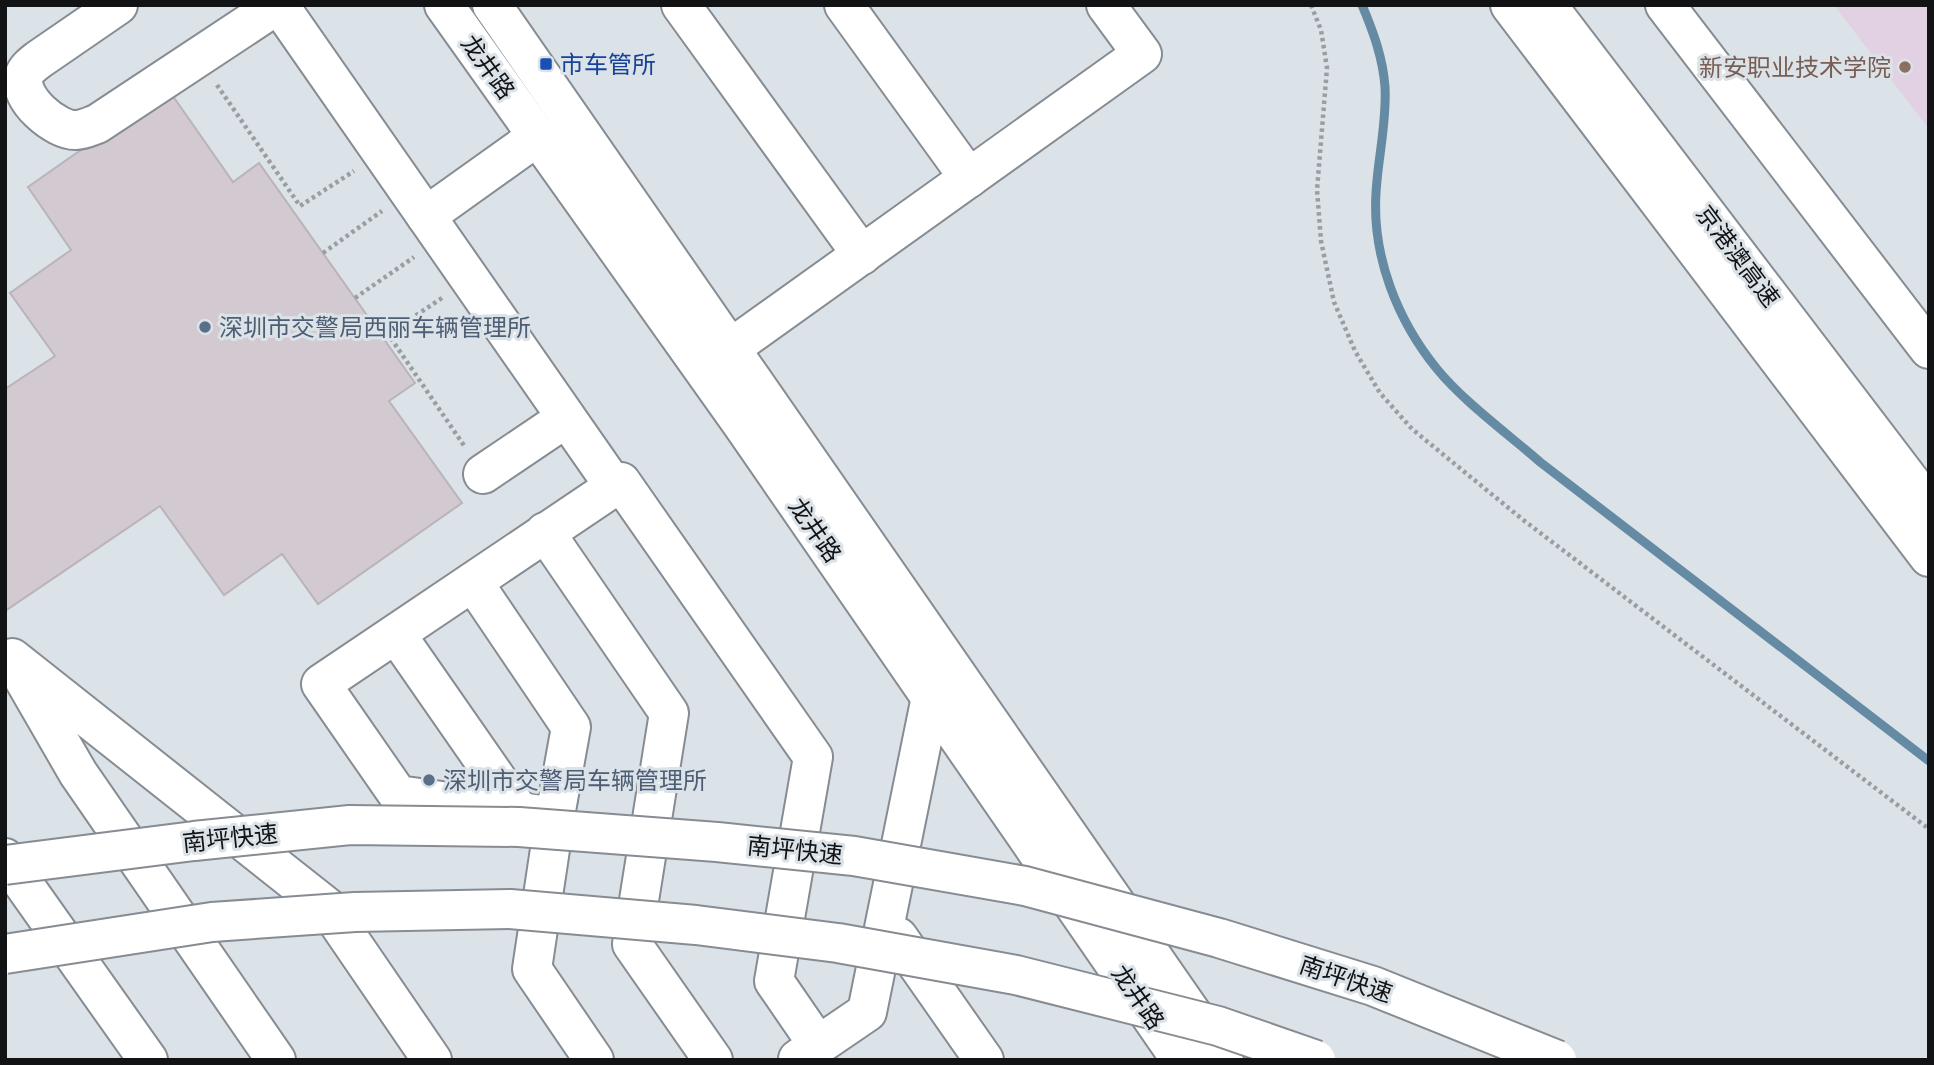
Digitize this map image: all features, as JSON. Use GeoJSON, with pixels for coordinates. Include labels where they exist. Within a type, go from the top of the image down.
{"type":"FeatureCollection","features":[{"type":"Feature","properties":{"kind":"main road"},"geometry":{"type":"LineString","coordinates":[[118,5],[29,67],[14,90],[57,126],[77,130],[97,124],[278,5],[408,219],[566,418],[614,486]]}},
{"type":"Feature","properties":{"kind":"main road","name":"龙井路"},"geometry":{"type":"LineString","coordinates":[[444,5],[931,697],[1181,1060]]}},
{"type":"Feature","properties":{"kind":"main road","name":"龙井路"},"geometry":{"type":"LineString","coordinates":[[492,5],[1224,1060]]}},
{"type":"Feature","properties":{"kind":"main road"},"geometry":{"type":"LineString","coordinates":[[681,5],[862,255]]}},
{"type":"Feature","properties":{"kind":"main road"},"geometry":{"type":"LineString","coordinates":[[844,5],[969,178]]}},
{"type":"Feature","properties":{"kind":"main road"},"geometry":{"type":"LineString","coordinates":[[731,348],[1142,54],[1106,5]]}},
{"type":"Feature","properties":{"kind":"main road"},"geometry":{"type":"LineString","coordinates":[[1510,5],[1929,557]]}},
{"type":"Feature","properties":{"kind":"main road","name":"京港澳高速"},"geometry":{"type":"LineString","coordinates":[[1547,5],[1929,506]]}},
{"type":"Feature","properties":{"kind":"main road"},"geometry":{"type":"LineString","coordinates":[[1665,5],[1929,349]]}},
{"type":"Feature","properties":{"kind":"main road"},"geometry":{"type":"LineString","coordinates":[[408,219],[538,136]]}},
{"type":"Feature","properties":{"kind":"main road"},"geometry":{"type":"LineString","coordinates":[[483,474],[566,418]]}},
{"type":"Feature","properties":{"kind":"main road"},"geometry":{"type":"LineString","coordinates":[[537,814],[398,794],[321,684],[621,482],[813,757],[774,981],[807,1052],[867,1012],[931,697]]}},
{"type":"Feature","properties":{"kind":"main road"},"geometry":{"type":"LineString","coordinates":[[545,532],[669,713],[632,944],[712,1060]]}},
{"type":"Feature","properties":{"kind":"main road"},"geometry":{"type":"LineString","coordinates":[[473,582],[571,727],[537,814],[532,969],[594,1060]]}},
{"type":"Feature","properties":{"kind":"main road"},"geometry":{"type":"LineString","coordinates":[[396,634],[537,814]]}},
{"type":"Feature","properties":{"kind":"main road"},"geometry":{"type":"LineString","coordinates":[[8,653],[78,773],[276,1060]]}},
{"type":"Feature","properties":{"kind":"main road"},"geometry":{"type":"LineString","coordinates":[[8,653],[328,908],[432,1060]]}},
{"type":"Feature","properties":{"kind":"main road","name":"南坪快速"},"geometry":{"type":"LineString","coordinates":[[5,865],[350,825],[519,827],[717,842],[854,856],[1026,886],[1219,938],[1373,986],[1557,1060]]}},
{"type":"Feature","properties":{"kind":"main road"},"geometry":{"type":"LineString","coordinates":[[5,858],[148,1060]]}},
{"type":"Feature","properties":{"kind":"main road"},"geometry":{"type":"LineString","coordinates":[[5,954],[212,922],[355,912],[523,910],[696,925],[838,943],[1016,975],[1218,1026],[1316,1060]]}},
{"type":"Feature","properties":{"kind":"main road"},"geometry":{"type":"LineString","coordinates":[[884,918],[984,1060]]}},
{"type":"Feature","properties":{"kind":"path"},"geometry":{"type":"LineString","coordinates":[[1311,5],[1321,30],[1326,68],[1317,190],[1321,241],[1334,302],[1355,351],[1380,393],[1412,429],[1522,519],[1929,829]]}},
{"type":"Feature","properties":{"kind":"path"},"geometry":{"type":"LineString","coordinates":[[198,58],[300,206],[353,170],[360,180]]}},
{"type":"Feature","properties":{"kind":"path"},"geometry":{"type":"LineString","coordinates":[[375,201],[382,211],[408,219]]}},
{"type":"Feature","properties":{"kind":"path"},"geometry":{"type":"LineString","coordinates":[[323,253],[382,211]]}},
{"type":"Feature","properties":{"kind":"path"},"geometry":{"type":"LineString","coordinates":[[355,298],[414,257],[421,267]]}},
{"type":"Feature","properties":{"kind":"path"},"geometry":{"type":"LineString","coordinates":[[436,288],[443,298],[388,334],[483,474]]}},
{"type":"Feature","properties":{"kind":"shaded area","name":"新安职业技术学院"},"geometry":{"type":"Polygon","coordinates":[[[1834,5],[1929,5],[1929,129],[1834,5]]]}},
{"type":"Feature","properties":{"kind":"building","name":"深圳市交警局西丽车辆管理所"},"geometry":{"type":"Polygon","coordinates":[[[168,89],[233,182],[259,163],[415,383],[389,401],[462,503],[318,604],[282,554],[224,595],[160,506],[5,611],[5,389],[55,356],[10,293],[71,250],[28,187],[168,89]]]}},
{"type":"Feature","properties":{"kind":"waterway"},"geometry":{"type":"LineString","coordinates":[[1362,5],[1377,45],[1385,87],[1385,113],[1376,193],[1378,240],[1390,286],[1399,308],[1410,330],[1437,369],[1473,405],[1540,462],[1929,761]]}},
{"type":"Feature","properties":{"kind":"place","name":"市车管所"},"geometry":{"type":"Point","coordinates":[546,64]}},
{"type":"Feature","properties":{"kind":"place","name":"新安职业技术学院"},"geometry":{"type":"Point","coordinates":[1905,67]}},
{"type":"Feature","properties":{"kind":"place","name":"深圳市交警局西丽车辆管理所"},"geometry":{"type":"Point","coordinates":[205,327]}},
{"type":"Feature","properties":{"kind":"place","name":"深圳市交警局车辆管理所"},"geometry":{"type":"Point","coordinates":[429,780]}}]}
